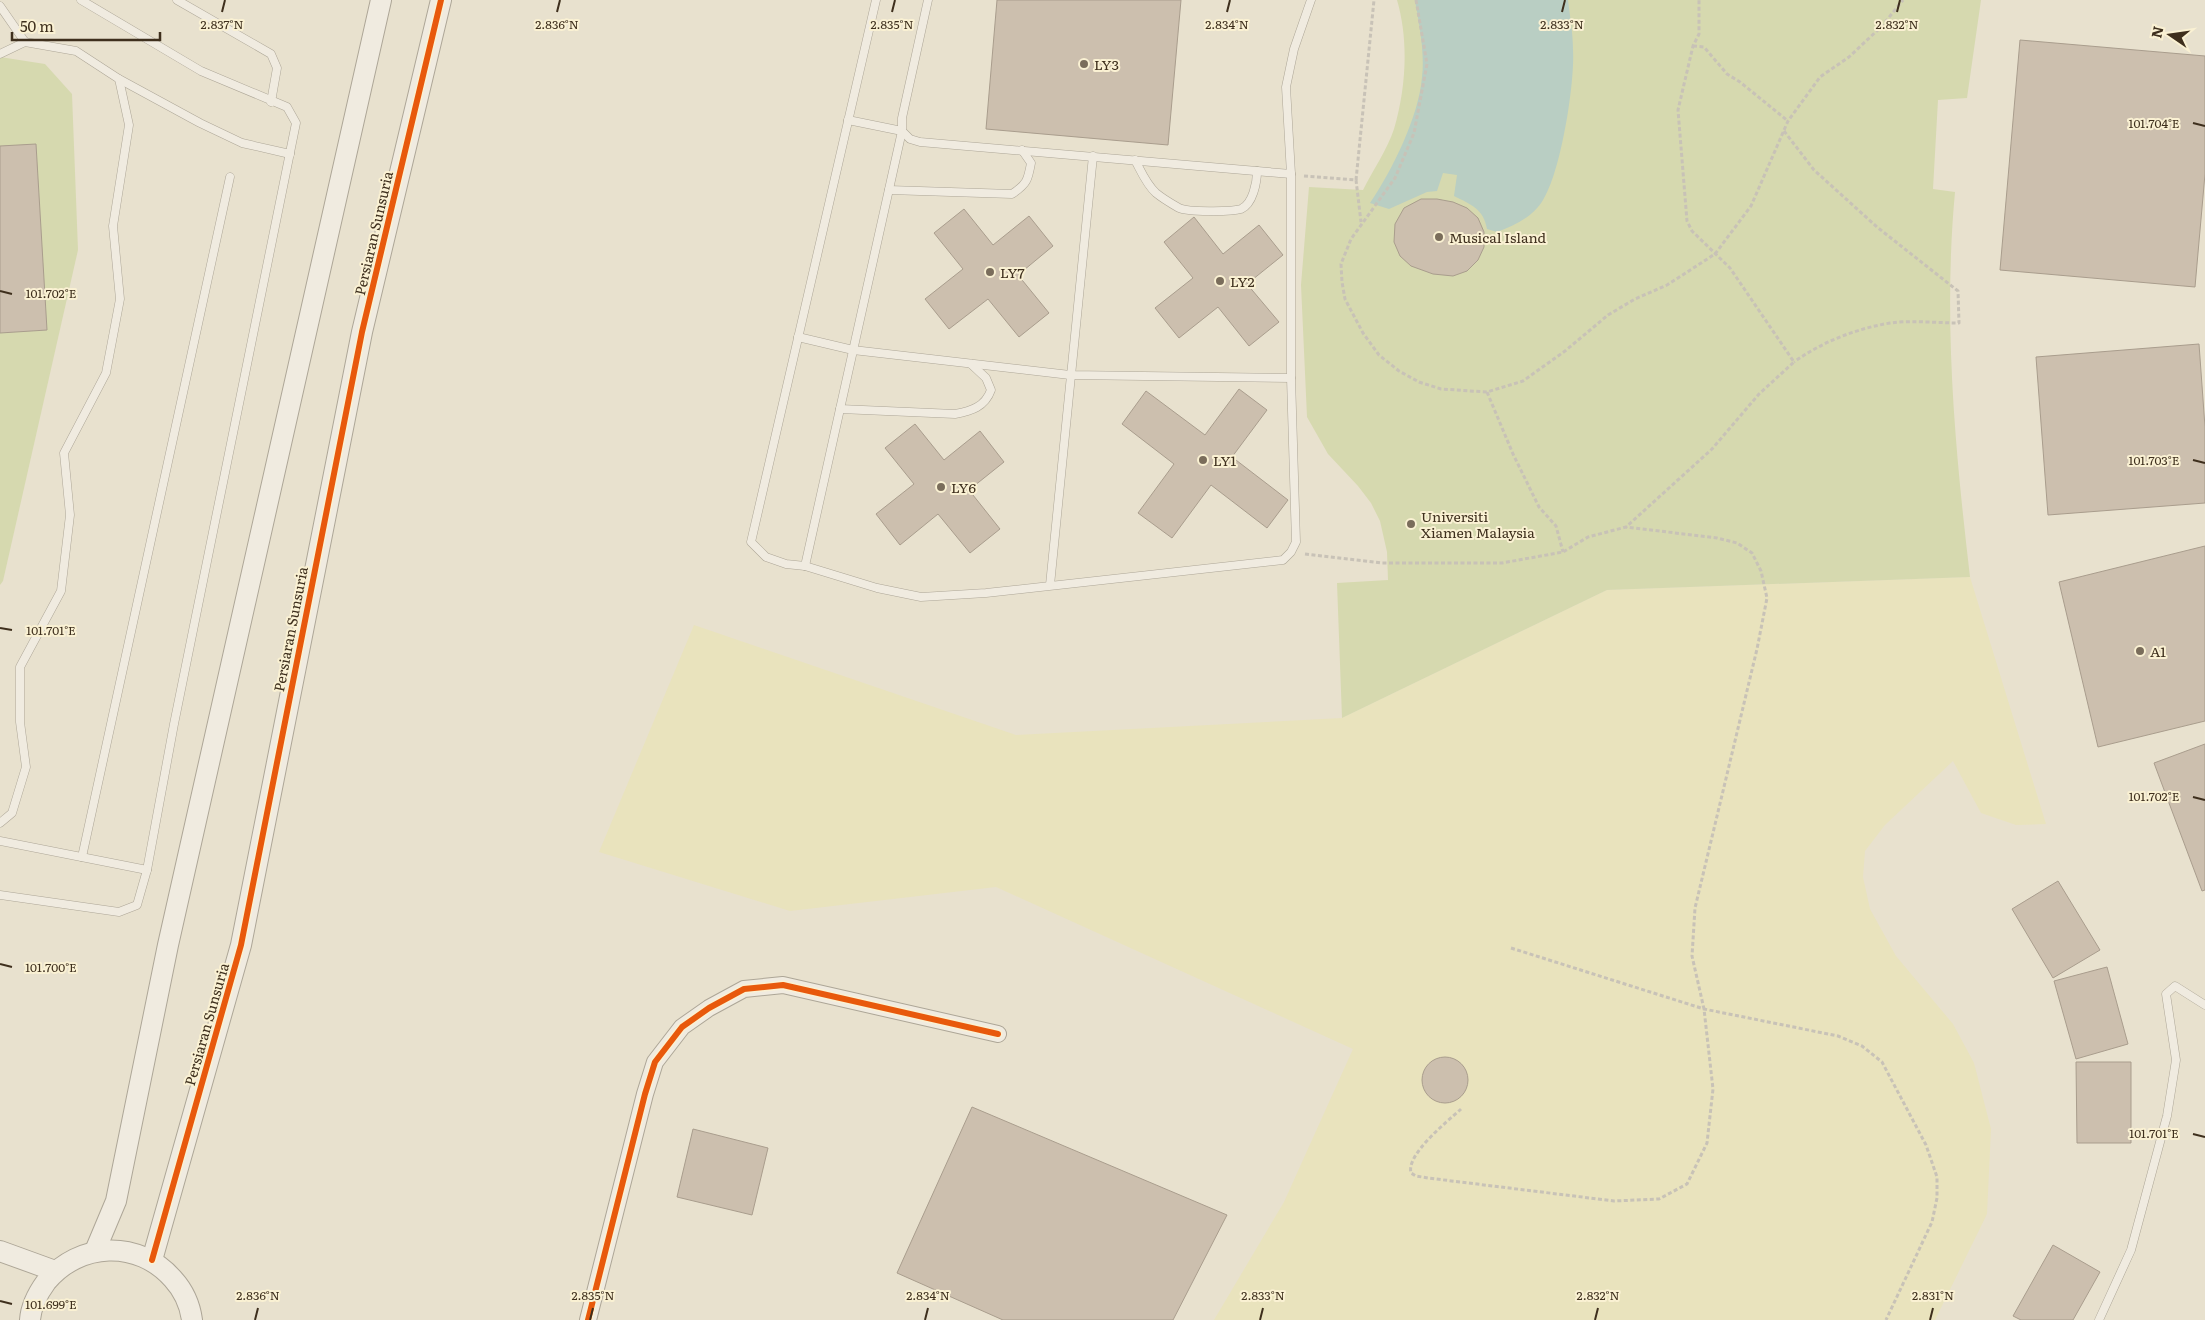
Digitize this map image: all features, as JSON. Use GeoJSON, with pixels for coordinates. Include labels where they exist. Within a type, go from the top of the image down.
{"type":"FeatureCollection","features":[{"type":"Feature","properties":{"kind":"street"},"geometry":{"type":"LineString","coordinates":[[95,1251],[116,1201],[168,945],[381,0]]}},
{"type":"Feature","properties":{"kind":"street","name":"Persiaran Sunsuria"},"geometry":{"type":"LineString","coordinates":[[152,1260],[241,945],[362,332],[441,0]]}},
{"type":"Feature","properties":{"kind":"street"},"geometry":{"type":"LineString","coordinates":[[588,1320],[645,1094],[655,1062],[682,1027],[709,1008],[744,989],[783,985],[998,1034]]}},
{"type":"Feature","properties":{"kind":"street"},"geometry":{"type":"LineString","coordinates":[[30,1320],[30,1312],[40,1290],[55,1271],[74,1258],[95,1251],[114,1249],[134,1253],[152,1260],[166,1271],[178,1284],[186,1299],[192,1320]]}},
{"type":"Feature","properties":{"kind":"street"},"geometry":{"type":"LineString","coordinates":[[0,1251],[55,1271]]}},
{"type":"Feature","properties":{"kind":"lane"},"geometry":{"type":"LineString","coordinates":[[0,895],[119,912],[137,905],[147,870],[176,714],[296,123],[287,108],[202,72],[81,0]]}},
{"type":"Feature","properties":{"kind":"lane"},"geometry":{"type":"LineString","coordinates":[[177,0],[271,54],[277,68],[270,102]]}},
{"type":"Feature","properties":{"kind":"lane"},"geometry":{"type":"LineString","coordinates":[[876,0],[751,542],[766,557],[786,564],[805,566],[878,588],[921,597],[986,593],[1283,560],[1291,552],[1296,542],[1291,378],[1291,174],[1286,87],[1294,49],[1311,0]]}},
{"type":"Feature","properties":{"kind":"lane"},"geometry":{"type":"LineString","coordinates":[[805,566],[902,131],[902,118],[928,0]]}},
{"type":"Feature","properties":{"kind":"lane"},"geometry":{"type":"LineString","coordinates":[[0,6],[25,42]]}},
{"type":"Feature","properties":{"kind":"lane"},"geometry":{"type":"LineString","coordinates":[[0,24],[8,19]]}},
{"type":"Feature","properties":{"kind":"lane"},"geometry":{"type":"LineString","coordinates":[[0,54],[25,42],[76,51],[119,79],[200,123],[242,143],[290,154]]}},
{"type":"Feature","properties":{"kind":"lane"},"geometry":{"type":"LineString","coordinates":[[0,823],[12,813],[26,767],[20,722],[20,667],[62,591],[70,514],[64,453],[106,373],[120,299],[113,226],[129,125],[119,79]]}},
{"type":"Feature","properties":{"kind":"lane"},"geometry":{"type":"LineString","coordinates":[[848,120],[902,131],[910,139],[920,142],[1291,174]]}},
{"type":"Feature","properties":{"kind":"lane"},"geometry":{"type":"LineString","coordinates":[[889,190],[1012,194],[1026,185],[1029,174],[1031,163],[1022,150]]}},
{"type":"Feature","properties":{"kind":"lane"},"geometry":{"type":"LineString","coordinates":[[1050,585],[1093,156]]}},
{"type":"Feature","properties":{"kind":"lane"},"geometry":{"type":"LineString","coordinates":[[1136,160],[1147,183],[1156,194],[1180,209],[1229,210],[1242,208],[1249,201],[1257,180],[1256,171]]}},
{"type":"Feature","properties":{"kind":"lane"},"geometry":{"type":"LineString","coordinates":[[82,857],[230,176]]}},
{"type":"Feature","properties":{"kind":"lane"},"geometry":{"type":"LineString","coordinates":[[798,337],[853,350],[1070,375],[1291,378]]}},
{"type":"Feature","properties":{"kind":"lane"},"geometry":{"type":"LineString","coordinates":[[840,409],[954,414],[968,411],[980,406],[988,399],[991,390],[986,378],[971,364]]}},
{"type":"Feature","properties":{"kind":"lane"},"geometry":{"type":"LineString","coordinates":[[0,842],[147,870]]}},
{"type":"Feature","properties":{"kind":"lane"},"geometry":{"type":"LineString","coordinates":[[2099,1320],[2131,1250],[2167,1116],[2176,1060],[2166,994],[2175,986],[2205,1005]]}},
{"type":"Feature","properties":{"kind":"path"},"geometry":{"type":"LineString","coordinates":[[1361,223],[1356,180],[1374,0]]}},
{"type":"Feature","properties":{"kind":"path"},"geometry":{"type":"LineString","coordinates":[[1416,0],[1427,64],[1414,133],[1395,178],[1351,239],[1341,264],[1345,299],[1379,355],[1399,371],[1419,382],[1441,389],[1487,392],[1523,381],[1565,351],[1608,315],[1635,299],[1667,285],[1715,254],[1751,206],[1788,121],[1820,77],[1849,57],[1882,26],[1903,0]]}},
{"type":"Feature","properties":{"kind":"path"},"geometry":{"type":"LineString","coordinates":[[1699,0],[1698,34],[1693,46],[1678,110],[1686,221],[1692,231],[1730,268],[1794,362]]}},
{"type":"Feature","properties":{"kind":"path"},"geometry":{"type":"LineString","coordinates":[[1693,46],[1704,47],[1727,74],[1740,82],[1788,121]]}},
{"type":"Feature","properties":{"kind":"path"},"geometry":{"type":"LineString","coordinates":[[1626,527],[1712,449],[1759,394],[1794,362],[1811,350],[1848,334],[1891,323],[1959,323],[1958,291],[1877,227],[1814,170],[1784,131]]}},
{"type":"Feature","properties":{"kind":"path"},"geometry":{"type":"LineString","coordinates":[[1291,174],[1356,180]]}},
{"type":"Feature","properties":{"kind":"path"},"geometry":{"type":"LineString","coordinates":[[1487,392],[1513,454],[1539,507],[1556,526],[1563,552]]}},
{"type":"Feature","properties":{"kind":"path"},"geometry":{"type":"LineString","coordinates":[[1291,552],[1382,563],[1502,563],[1563,552],[1588,537],[1626,527],[1717,538],[1737,543],[1752,554],[1761,571],[1767,598],[1757,649],[1695,908],[1692,956],[1704,1009],[1713,1089],[1707,1143],[1687,1184],[1659,1199],[1614,1201],[1428,1178],[1411,1173],[1409,1167],[1418,1151],[1461,1109]]}},
{"type":"Feature","properties":{"kind":"path"},"geometry":{"type":"LineString","coordinates":[[1511,948],[1704,1009],[1838,1036],[1862,1046],[1882,1062],[1926,1145],[1937,1177],[1937,1198],[1932,1222],[1886,1320]]}},
{"type":"Feature","properties":{"kind":"shaded area"},"geometry":{"type":"Polygon","coordinates":[[[1415,0],[1568,0],[1573,44],[1572,83],[1556,169],[1550,187],[1539,206],[1529,216],[1497,232],[1487,229],[1483,217],[1475,208],[1454,196],[1457,175],[1443,173],[1437,191],[1427,192],[1389,209],[1370,203],[1403,143],[1416,109],[1420,92],[1423,58],[1415,0]]]}},
{"type":"Feature","properties":{"kind":"shaded area"},"geometry":{"type":"Polygon","coordinates":[[[1970,577],[2046,824],[2016,825],[1981,813],[1953,761],[1885,825],[1865,851],[1863,877],[1870,909],[1896,956],[1953,1024],[1974,1063],[1991,1129],[1987,1214],[1935,1320],[1214,1320],[1284,1202],[1353,1049],[996,887],[790,911],[599,852],[694,625],[1016,735],[1342,718],[1607,590],[1970,577]]]}},
{"type":"Feature","properties":{"kind":"green space"},"geometry":{"type":"Polygon","coordinates":[[[1397,0],[1981,0],[1967,98],[1938,100],[1933,189],[1955,192],[1950,289],[1952,385],[1970,577],[1607,590],[1342,718],[1337,583],[1388,580],[1387,552],[1380,521],[1371,503],[1328,454],[1307,417],[1301,285],[1309,187],[1363,190],[1384,152],[1394,129],[1401,97],[1404,64],[1403,32],[1397,0]]]}},
{"type":"Feature","properties":{"kind":"green space"},"geometry":{"type":"Polygon","coordinates":[[[0,57],[45,64],[72,94],[78,250],[3,581],[0,585],[0,57]]]}},
{"type":"Feature","properties":{"kind":"building","name":"LY3"},"geometry":{"type":"Polygon","coordinates":[[[997,0],[1181,0],[1168,145],[986,129],[997,0]]]}},
{"type":"Feature","properties":{"kind":"building"},"geometry":{"type":"Polygon","coordinates":[[[2020,40],[2205,56],[2205,174],[2195,287],[2000,270],[2020,40]]]}},
{"type":"Feature","properties":{"kind":"building"},"geometry":{"type":"Polygon","coordinates":[[[36,144],[47,330],[0,333],[0,146],[36,144]]]}},
{"type":"Feature","properties":{"kind":"building","name":"Musical Island"},"geometry":{"type":"Polygon","coordinates":[[[1421,199],[1453,202],[1467,208],[1478,218],[1484,232],[1484,247],[1478,260],[1467,271],[1453,276],[1433,274],[1411,266],[1400,256],[1394,242],[1395,224],[1404,208],[1421,199]]]}},
{"type":"Feature","properties":{"kind":"building","name":"LY7"},"geometry":{"type":"Polygon","coordinates":[[[964,209],[993,245],[1029,216],[1053,246],[1018,275],[1049,313],[1019,337],[988,299],[949,329],[925,299],[963,269],[934,233],[964,209]]]}},
{"type":"Feature","properties":{"kind":"building","name":"LY2"},"geometry":{"type":"Polygon","coordinates":[[[1194,217],[1223,254],[1259,225],[1283,255],[1247,284],[1279,322],[1249,346],[1218,307],[1179,338],[1155,308],[1193,278],[1164,242],[1194,217]]]}},
{"type":"Feature","properties":{"kind":"building"},"geometry":{"type":"Polygon","coordinates":[[[2199,344],[2205,427],[2205,503],[2048,515],[2036,357],[2199,344]]]}},
{"type":"Feature","properties":{"kind":"building","name":"LY1"},"geometry":{"type":"Polygon","coordinates":[[[1239,389],[1267,410],[1232,457],[1288,500],[1267,528],[1211,485],[1172,538],[1138,513],[1174,464],[1122,424],[1146,391],[1205,435],[1239,389]]]}},
{"type":"Feature","properties":{"kind":"building","name":"LY6"},"geometry":{"type":"Polygon","coordinates":[[[915,424],[944,460],[980,431],[1004,462],[969,490],[1000,529],[970,553],[938,514],[900,545],[876,514],[914,484],[885,448],[915,424]]]}},
{"type":"Feature","properties":{"kind":"building","name":"A1"},"geometry":{"type":"Polygon","coordinates":[[[2205,546],[2205,721],[2098,747],[2059,582],[2205,546]]]}},
{"type":"Feature","properties":{"kind":"building"},"geometry":{"type":"Polygon","coordinates":[[[2205,744],[2205,890],[2202,891],[2154,763],[2205,744]]]}},
{"type":"Feature","properties":{"kind":"building"},"geometry":{"type":"Polygon","coordinates":[[[2058,881],[2100,950],[2053,978],[2012,909],[2058,881]]]}},
{"type":"Feature","properties":{"kind":"building"},"geometry":{"type":"Polygon","coordinates":[[[2107,967],[2128,1044],[2076,1059],[2054,981],[2107,967]]]}},
{"type":"Feature","properties":{"kind":"building"},"geometry":{"type":"Polygon","coordinates":[[[1445,1057],[1458,1061],[1464,1067],[1468,1080],[1464,1093],[1458,1099],[1445,1103],[1432,1099],[1426,1093],[1422,1080],[1426,1067],[1432,1061],[1445,1057]]]}},
{"type":"Feature","properties":{"kind":"building"},"geometry":{"type":"Polygon","coordinates":[[[2076,1062],[2131,1062],[2131,1143],[2077,1143],[2076,1062]]]}},
{"type":"Feature","properties":{"kind":"building"},"geometry":{"type":"Polygon","coordinates":[[[972,1107],[1227,1215],[1173,1320],[1003,1320],[897,1273],[972,1107]]]}},
{"type":"Feature","properties":{"kind":"building"},"geometry":{"type":"Polygon","coordinates":[[[693,1129],[768,1148],[752,1215],[677,1197],[693,1129]]]}},
{"type":"Feature","properties":{"kind":"building"},"geometry":{"type":"Polygon","coordinates":[[[2053,1245],[2100,1272],[2073,1320],[2021,1320],[2013,1316],[2053,1245]]]}},
{"type":"Feature","properties":{"kind":"cycle path"},"geometry":{"type":"LineString","coordinates":[[152,1260],[241,945],[362,332],[441,0]]}},
{"type":"Feature","properties":{"kind":"cycle path"},"geometry":{"type":"LineString","coordinates":[[588,1320],[645,1094],[655,1062],[682,1027],[709,1008],[744,989],[783,985],[998,1034]]}},
{"type":"Feature","properties":{"kind":"place","name":"LY3"},"geometry":{"type":"Point","coordinates":[1084,64]}},
{"type":"Feature","properties":{"kind":"place","name":"Musical Island"},"geometry":{"type":"Point","coordinates":[1439,237]}},
{"type":"Feature","properties":{"kind":"place","name":"LY7"},"geometry":{"type":"Point","coordinates":[990,272]}},
{"type":"Feature","properties":{"kind":"place","name":"LY2"},"geometry":{"type":"Point","coordinates":[1220,281]}},
{"type":"Feature","properties":{"kind":"place","name":"LY1"},"geometry":{"type":"Point","coordinates":[1203,460]}},
{"type":"Feature","properties":{"kind":"place","name":"LY6"},"geometry":{"type":"Point","coordinates":[941,487]}},
{"type":"Feature","properties":{"kind":"place","name":"Universiti Xiamen Malaysia"},"geometry":{"type":"Point","coordinates":[1411,524]}},
{"type":"Feature","properties":{"kind":"place","name":"A1"},"geometry":{"type":"Point","coordinates":[2140,651]}}]}
